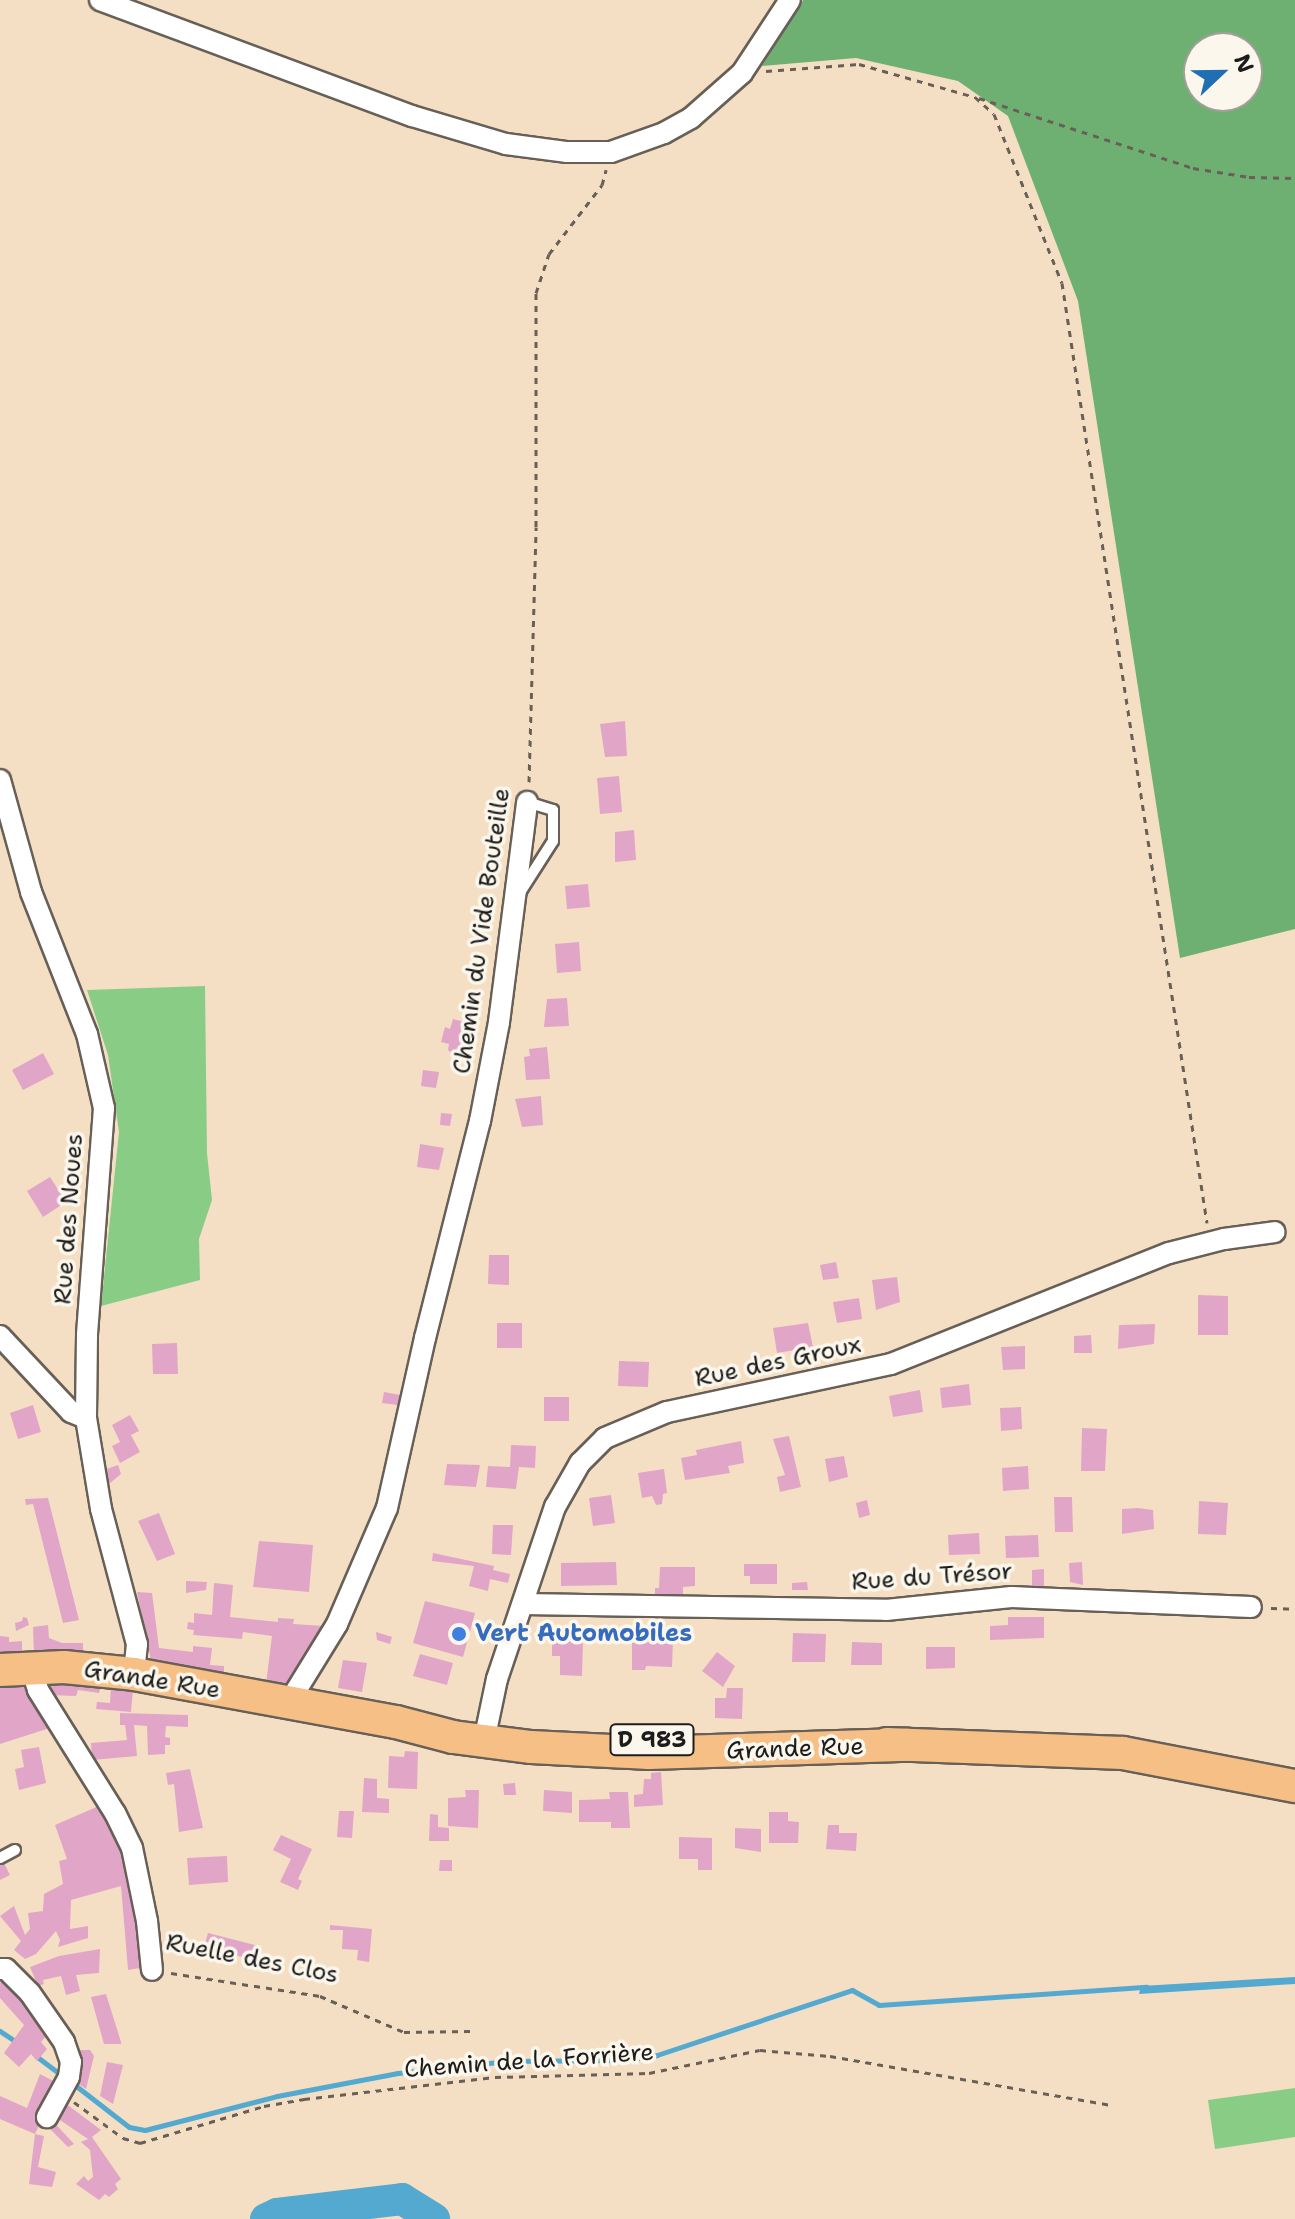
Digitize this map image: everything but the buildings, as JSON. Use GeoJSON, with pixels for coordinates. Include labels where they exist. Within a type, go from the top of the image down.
{"type":"FeatureCollection","features":[{"type":"Feature","properties":{"kind":"main road","name":"Grande Rue"},"geometry":{"type":"LineString","coordinates":[[16,1669],[134,1674],[485,1736],[800,1739],[1085,1749],[1167,1759],[1295,1786]]}},
{"type":"Feature","properties":{"kind":"street"},"geometry":{"type":"LineString","coordinates":[[100,0],[412,116],[506,144],[567,152],[611,152],[664,133],[691,118],[742,73],[790,0]]}},
{"type":"Feature","properties":{"kind":"street","name":"Rue des Noues"},"geometry":{"type":"LineString","coordinates":[[0,780],[31,892],[87,1034],[104,1108],[87,1335],[86,1418],[101,1509],[137,1644],[134,1674]]}},
{"type":"Feature","properties":{"kind":"street","name":"Chemin du Vide Bouteille"},"geometry":{"type":"LineString","coordinates":[[289,1702],[337,1624],[387,1508],[425,1338],[480,1121],[499,1022],[527,802]]}},
{"type":"Feature","properties":{"kind":"street","name":"Rue des Groux"},"geometry":{"type":"LineString","coordinates":[[485,1736],[497,1679],[555,1507],[580,1463],[605,1438],[667,1412],[841,1378],[891,1364],[1169,1253],[1275,1232]]}},
{"type":"Feature","properties":{"kind":"street"},"geometry":{"type":"LineString","coordinates":[[0,1336],[71,1412],[86,1418]]}},
{"type":"Feature","properties":{"kind":"street","name":"Rue du Trésor"},"geometry":{"type":"LineString","coordinates":[[523,1604],[886,1610],[1011,1597],[1251,1607]]}},
{"type":"Feature","properties":{"kind":"street","name":"Ruelle des Clos"},"geometry":{"type":"LineString","coordinates":[[16,1669],[38,1690],[115,1813],[132,1848],[147,1921],[152,1970]]}},
{"type":"Feature","properties":{"kind":"street"},"geometry":{"type":"LineString","coordinates":[[0,1969],[6,1969],[51,2019],[68,2052],[65,2086],[47,2117]]}},
{"type":"Feature","properties":{"kind":"lane"},"geometry":{"type":"LineString","coordinates":[[515,900],[553,841],[553,810],[527,802]]}},
{"type":"Feature","properties":{"kind":"lane"},"geometry":{"type":"LineString","coordinates":[[0,1858],[15,1850]]}},
{"type":"Feature","properties":{"kind":"path"},"geometry":{"type":"LineString","coordinates":[[742,73],[859,64],[975,97],[1193,168],[1249,177],[1295,178]]}},
{"type":"Feature","properties":{"kind":"path"},"geometry":{"type":"LineString","coordinates":[[975,97],[994,114],[1062,283],[1210,1243]]}},
{"type":"Feature","properties":{"kind":"path","name":"Chemin du Vide Bouteille"},"geometry":{"type":"LineString","coordinates":[[527,802],[532,754],[536,293],[549,254],[602,185],[611,152]]}},
{"type":"Feature","properties":{"kind":"path"},"geometry":{"type":"LineString","coordinates":[[1251,1607],[1295,1609]]}},
{"type":"Feature","properties":{"kind":"path","name":"Ruelle des Clos"},"geometry":{"type":"LineString","coordinates":[[152,1970],[320,1996],[404,2032],[470,2031]]}},
{"type":"Feature","properties":{"kind":"path","name":"Chemin de la Forrière"},"geometry":{"type":"LineString","coordinates":[[65,2086],[123,2138],[140,2143],[264,2106],[304,2099],[495,2077],[649,2073],[760,2050],[830,2056],[1110,2105]]}},
{"type":"Feature","properties":{"kind":"green space"},"geometry":{"type":"Polygon","coordinates":[[[803,0],[1295,0],[1295,929],[1180,958],[1078,301],[1008,116],[958,81],[856,58],[762,66],[803,0]]]}},
{"type":"Feature","properties":{"kind":"green space"},"geometry":{"type":"Polygon","coordinates":[[[205,986],[207,1153],[212,1200],[199,1239],[200,1280],[101,1306],[119,1132],[108,1055],[87,990],[205,986]]]}},
{"type":"Feature","properties":{"kind":"green space"},"geometry":{"type":"Polygon","coordinates":[[[1295,2088],[1295,2137],[1215,2149],[1208,2100],[1295,2088]]]}},
{"type":"Feature","properties":{"kind":"water"},"geometry":{"type":"Polygon","coordinates":[[[1295,1977],[1295,1984],[1139,1994],[1141,1986],[1295,1977]]]}},
{"type":"Feature","properties":{"kind":"waterway"},"geometry":{"type":"LineString","coordinates":[[71,2082],[129,2127],[145,2130],[277,2096],[398,2073],[507,2061],[627,2060],[657,2055],[852,1990],[879,2005],[1146,1987]]}},
{"type":"Feature","properties":{"kind":"waterway"},"geometry":{"type":"LineString","coordinates":[[0,2031],[18,2043]]}},
{"type":"Feature","properties":{"kind":"waterway"},"geometry":{"type":"LineString","coordinates":[[36,2056],[63,2076]]}},
{"type":"Feature","properties":{"kind":"waterway"},"geometry":{"type":"LineString","coordinates":[[266,2219],[277,2214],[402,2199],[434,2219]]}},
{"type":"Feature","properties":{"kind":"place","name":"Vert Automobiles"},"geometry":{"type":"Point","coordinates":[459,1634]}}]}
